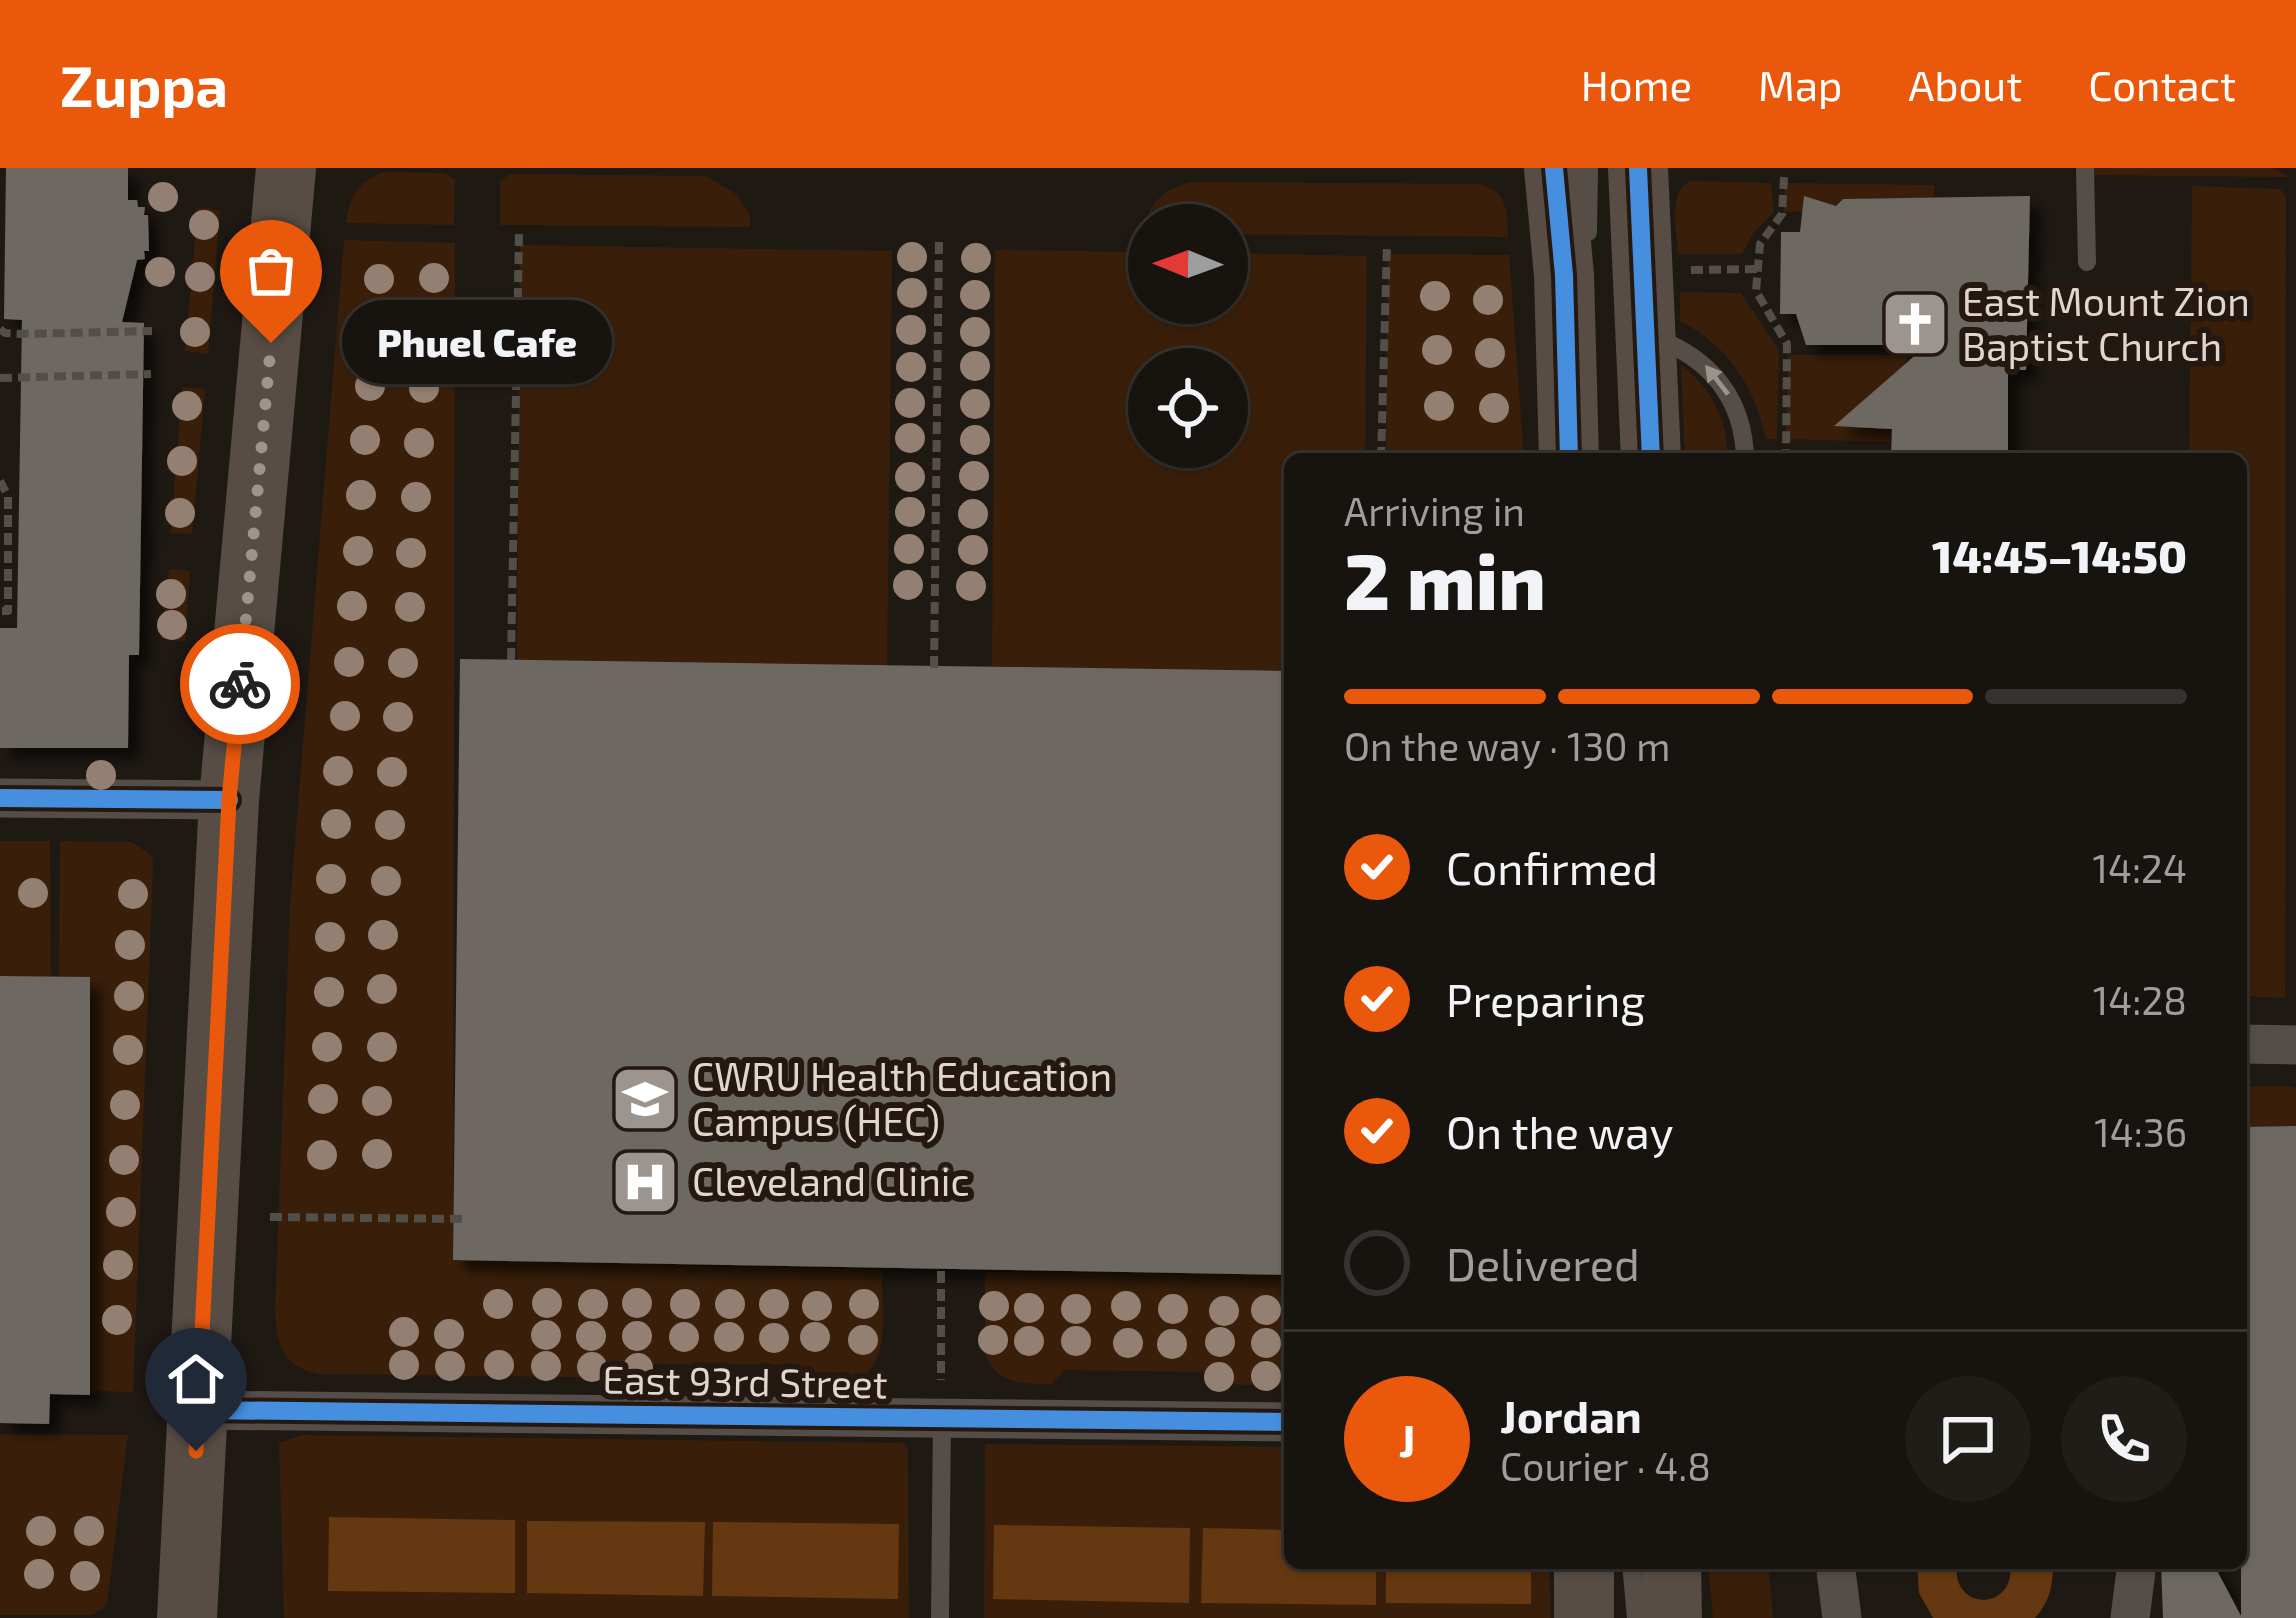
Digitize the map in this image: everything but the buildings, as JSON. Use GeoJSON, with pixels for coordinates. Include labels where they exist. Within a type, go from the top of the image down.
{"type":"FeatureCollection","features":[{"type":"Feature","properties":{"kind":"main road"},"geometry":{"type":"LineString","coordinates":[[187,1618],[229,800],[286,168]]}},
{"type":"Feature","properties":{"kind":"main road"},"geometry":{"type":"LineString","coordinates":[[1554,168],[1564,275],[1569,453]]}},
{"type":"Feature","properties":{"kind":"main road"},"geometry":{"type":"LineString","coordinates":[[1638,168],[1651,453]]}},
{"type":"Feature","properties":{"kind":"main road"},"geometry":{"type":"LineString","coordinates":[[1583,1569],[1584,1618]]}},
{"type":"Feature","properties":{"kind":"main road"},"geometry":{"type":"LineString","coordinates":[[1671,1569],[1672,1618]]}},
{"type":"Feature","properties":{"kind":"street"},"geometry":{"type":"LineString","coordinates":[[0,798],[229,800]]}},
{"type":"Feature","properties":{"kind":"street"},"geometry":{"type":"LineString","coordinates":[[2247,1045],[2296,1045]]}},
{"type":"Feature","properties":{"kind":"street","name":"East 93rd Street"},"geometry":{"type":"LineString","coordinates":[[198,1410],[1284,1422]]}},
{"type":"Feature","properties":{"kind":"street"},"geometry":{"type":"LineString","coordinates":[[1836,1569],[1842,1618]]}},
{"type":"Feature","properties":{"kind":"street"},"geometry":{"type":"LineString","coordinates":[[2130,1618],[2137,1569]]}},
{"type":"Feature","properties":{"kind":"lane"},"geometry":{"type":"LineString","coordinates":[[1588,168],[1588,253]]}},
{"type":"Feature","properties":{"kind":"lane"},"geometry":{"type":"LineString","coordinates":[[2085,168],[2087,262]]}},
{"type":"Feature","properties":{"kind":"lane"},"geometry":{"type":"LineString","coordinates":[[1647,335],[1691,354],[1715,374],[1739,418],[1744,453]]}},
{"type":"Feature","properties":{"kind":"lane"},"geometry":{"type":"LineString","coordinates":[[940,1618],[942,1417]]}},
{"type":"Feature","properties":{"kind":"lane"},"geometry":{"type":"LineString","coordinates":[[1632,1569],[1636,1618]]}},
{"type":"Feature","properties":{"kind":"path"},"geometry":{"type":"LineString","coordinates":[[1784,177],[1782,214],[1760,244],[1756,291],[1787,344],[1786,453]]}},
{"type":"Feature","properties":{"kind":"path"},"geometry":{"type":"LineString","coordinates":[[511,660],[518,233]]}},
{"type":"Feature","properties":{"kind":"path"},"geometry":{"type":"LineString","coordinates":[[934,668],[939,239]]}},
{"type":"Feature","properties":{"kind":"path"},"geometry":{"type":"LineString","coordinates":[[1382,453],[1387,244]]}},
{"type":"Feature","properties":{"kind":"path"},"geometry":{"type":"LineString","coordinates":[[1672,270],[1757,269]]}},
{"type":"Feature","properties":{"kind":"path"},"geometry":{"type":"LineString","coordinates":[[0,329],[22,334],[152,331]]}},
{"type":"Feature","properties":{"kind":"path"},"geometry":{"type":"LineString","coordinates":[[0,378],[151,374]]}},
{"type":"Feature","properties":{"kind":"path"},"geometry":{"type":"LineString","coordinates":[[0,481],[8,496],[8,611],[0,611]]}},
{"type":"Feature","properties":{"kind":"path"},"geometry":{"type":"LineString","coordinates":[[270,1217],[466,1219]]}},
{"type":"Feature","properties":{"kind":"path"},"geometry":{"type":"LineString","coordinates":[[941,1271],[942,1417]]}},
{"type":"Feature","properties":{"kind":"shaded area"},"geometry":{"type":"Polygon","coordinates":[[[2095,168],[2274,168],[2289,177],[2089,175],[2095,168]]]}},
{"type":"Feature","properties":{"kind":"shaded area"},"geometry":{"type":"Polygon","coordinates":[[[383,172],[445,173],[455,180],[454,225],[346,223],[356,192],[383,172]]]}},
{"type":"Feature","properties":{"kind":"shaded area"},"geometry":{"type":"Polygon","coordinates":[[[510,174],[706,176],[736,194],[750,215],[750,227],[500,225],[500,181],[510,174]]]}},
{"type":"Feature","properties":{"kind":"shaded area"},"geometry":{"type":"Polygon","coordinates":[[[1690,181],[1771,183],[1774,212],[1754,232],[1742,254],[1678,254],[1676,203],[1690,181]]]}},
{"type":"Feature","properties":{"kind":"shaded area"},"geometry":{"type":"Polygon","coordinates":[[[1192,182],[1480,184],[1501,197],[1508,237],[1248,234],[1248,204],[1155,204],[1173,189],[1192,182]]]}},
{"type":"Feature","properties":{"kind":"shaded area"},"geometry":{"type":"Polygon","coordinates":[[[1784,183],[1934,185],[1934,198],[1843,199],[1832,210],[1784,212],[1784,183]]]}},
{"type":"Feature","properties":{"kind":"shaded area"},"geometry":{"type":"Polygon","coordinates":[[[2192,186],[2280,189],[2286,197],[2285,998],[2247,996],[2247,453],[2189,453],[2192,186]]]}},
{"type":"Feature","properties":{"kind":"shaded area"},"geometry":{"type":"Polygon","coordinates":[[[198,207],[220,211],[208,354],[185,351],[198,207]]]}},
{"type":"Feature","properties":{"kind":"shaded area"},"geometry":{"type":"Polygon","coordinates":[[[344,240],[455,243],[453,1260],[882,1270],[881,1346],[869,1371],[858,1378],[809,1380],[792,1365],[655,1364],[640,1378],[318,1374],[296,1365],[283,1352],[275,1310],[290,904],[344,240]]]}},
{"type":"Feature","properties":{"kind":"shaded area"},"geometry":{"type":"Polygon","coordinates":[[[520,245],[892,251],[887,667],[517,662],[520,245]]]}},
{"type":"Feature","properties":{"kind":"shaded area"},"geometry":{"type":"Polygon","coordinates":[[[995,250],[1128,252],[1128,324],[1248,324],[1248,253],[1367,256],[1365,453],[1284,453],[1284,673],[992,667],[995,250]]]}},
{"type":"Feature","properties":{"kind":"shaded area"},"geometry":{"type":"Polygon","coordinates":[[[1388,254],[1509,255],[1524,453],[1386,453],[1388,254]]]}},
{"type":"Feature","properties":{"kind":"shaded area"},"geometry":{"type":"Polygon","coordinates":[[[1680,292],[1741,293],[1779,350],[1777,439],[1766,439],[1747,385],[1726,356],[1680,321],[1680,292]]]}},
{"type":"Feature","properties":{"kind":"shaded area"},"geometry":{"type":"Polygon","coordinates":[[[1788,355],[1906,355],[1906,371],[1852,421],[1858,427],[1892,429],[1891,442],[1786,439],[1788,355]]]}},
{"type":"Feature","properties":{"kind":"shaded area"},"geometry":{"type":"Polygon","coordinates":[[[1681,365],[1716,406],[1727,453],[1685,453],[1681,365]]]}},
{"type":"Feature","properties":{"kind":"shaded area"},"geometry":{"type":"Polygon","coordinates":[[[182,387],[205,389],[192,534],[171,533],[182,387]]]}},
{"type":"Feature","properties":{"kind":"shaded area"},"geometry":{"type":"Polygon","coordinates":[[[169,569],[190,571],[185,641],[161,639],[169,569]]]}},
{"type":"Feature","properties":{"kind":"shaded area"},"geometry":{"type":"Polygon","coordinates":[[[0,841],[50,841],[51,977],[0,976],[0,841]]]}},
{"type":"Feature","properties":{"kind":"shaded area"},"geometry":{"type":"Polygon","coordinates":[[[60,841],[132,842],[152,856],[133,1392],[90,1391],[59,977],[60,841]]]}},
{"type":"Feature","properties":{"kind":"shaded area"},"geometry":{"type":"Polygon","coordinates":[[[2247,1087],[2296,1088],[2296,1126],[2247,1127],[2247,1087]]]}},
{"type":"Feature","properties":{"kind":"shaded area"},"geometry":{"type":"Polygon","coordinates":[[[985,1272],[1284,1275],[1284,1386],[1219,1384],[1203,1372],[1065,1370],[1051,1384],[1031,1384],[1004,1377],[985,1354],[985,1272]]]}},
{"type":"Feature","properties":{"kind":"shaded area"},"geometry":{"type":"Polygon","coordinates":[[[0,1434],[128,1435],[107,1604],[93,1615],[0,1615],[0,1434]]]}},
{"type":"Feature","properties":{"kind":"shaded area"},"geometry":{"type":"Polygon","coordinates":[[[302,1435],[902,1443],[908,1449],[909,1618],[284,1618],[279,1443],[302,1435]]]}},
{"type":"Feature","properties":{"kind":"shaded area"},"geometry":{"type":"Polygon","coordinates":[[[985,1444],[1284,1447],[1284,1530],[1203,1529],[1284,1565],[1284,1569],[1375,1605],[1376,1569],[1386,1569],[1387,1603],[1531,1603],[1531,1569],[1549,1569],[1551,1618],[984,1618],[985,1444]]]}},
{"type":"Feature","properties":{"kind":"shaded area"},"geometry":{"type":"Polygon","coordinates":[[[329,1517],[515,1520],[515,1593],[328,1591],[329,1517]]]}},
{"type":"Feature","properties":{"kind":"shaded area"},"geometry":{"type":"Polygon","coordinates":[[[527,1521],[705,1522],[703,1596],[527,1593],[527,1521]]]}},
{"type":"Feature","properties":{"kind":"shaded area"},"geometry":{"type":"Polygon","coordinates":[[[713,1522],[899,1524],[898,1599],[712,1596],[713,1522]]]}},
{"type":"Feature","properties":{"kind":"shaded area"},"geometry":{"type":"Polygon","coordinates":[[[994,1525],[1190,1528],[1189,1603],[993,1599],[994,1525]]]}},
{"type":"Feature","properties":{"kind":"shaded area"},"geometry":{"type":"Polygon","coordinates":[[[1203,1528],[1284,1530],[1284,1569],[1376,1569],[1376,1605],[1201,1603],[1203,1528]]]}},
{"type":"Feature","properties":{"kind":"shaded area"},"geometry":{"type":"Polygon","coordinates":[[[1386,1569],[1531,1569],[1531,1604],[1386,1603],[1386,1569]]]}},
{"type":"Feature","properties":{"kind":"shaded area"},"geometry":{"type":"Polygon","coordinates":[[[1709,1569],[1769,1569],[1773,1618],[1713,1618],[1709,1569]]]}},
{"type":"Feature","properties":{"kind":"shaded area"},"geometry":{"type":"Polygon","coordinates":[[[1917,1569],[1957,1569],[1963,1591],[1984,1600],[2004,1591],[2010,1569],[2053,1569],[2047,1599],[2035,1618],[1933,1618],[1919,1593],[1917,1569]]]}},
{"type":"Feature","properties":{"kind":"cycle path"},"geometry":{"type":"LineString","coordinates":[[1554,168],[1564,275],[1569,453]]}},
{"type":"Feature","properties":{"kind":"cycle path"},"geometry":{"type":"LineString","coordinates":[[1638,168],[1651,453]]}},
{"type":"Feature","properties":{"kind":"cycle path"},"geometry":{"type":"LineString","coordinates":[[0,798],[229,800]]}},
{"type":"Feature","properties":{"kind":"cycle path"},"geometry":{"type":"LineString","coordinates":[[198,1410],[1284,1422]]}},
{"type":"Feature","properties":{"kind":"way so far"},"geometry":{"type":"LineString","coordinates":[[240,684],[271,343]]}},
{"type":"Feature","properties":{"kind":"place","name":"East Mount Zion Baptist Church"},"geometry":{"type":"Point","coordinates":[1915,324]}},
{"type":"Feature","properties":{"kind":"place","name":"Phuel Cafe"},"geometry":{"type":"Point","coordinates":[271,343]}},
{"type":"Feature","properties":{"kind":"place","name":"CWRU Health Education Campus (HEC)"},"geometry":{"type":"Point","coordinates":[645,1099]}},
{"type":"Feature","properties":{"kind":"place","name":"Cleveland Clinic"},"geometry":{"type":"Point","coordinates":[645,1182]}},
{"type":"Feature","properties":{"kind":"route"},"geometry":{"type":"LineString","coordinates":[[196,1451],[229,800],[240,684]]}}]}
